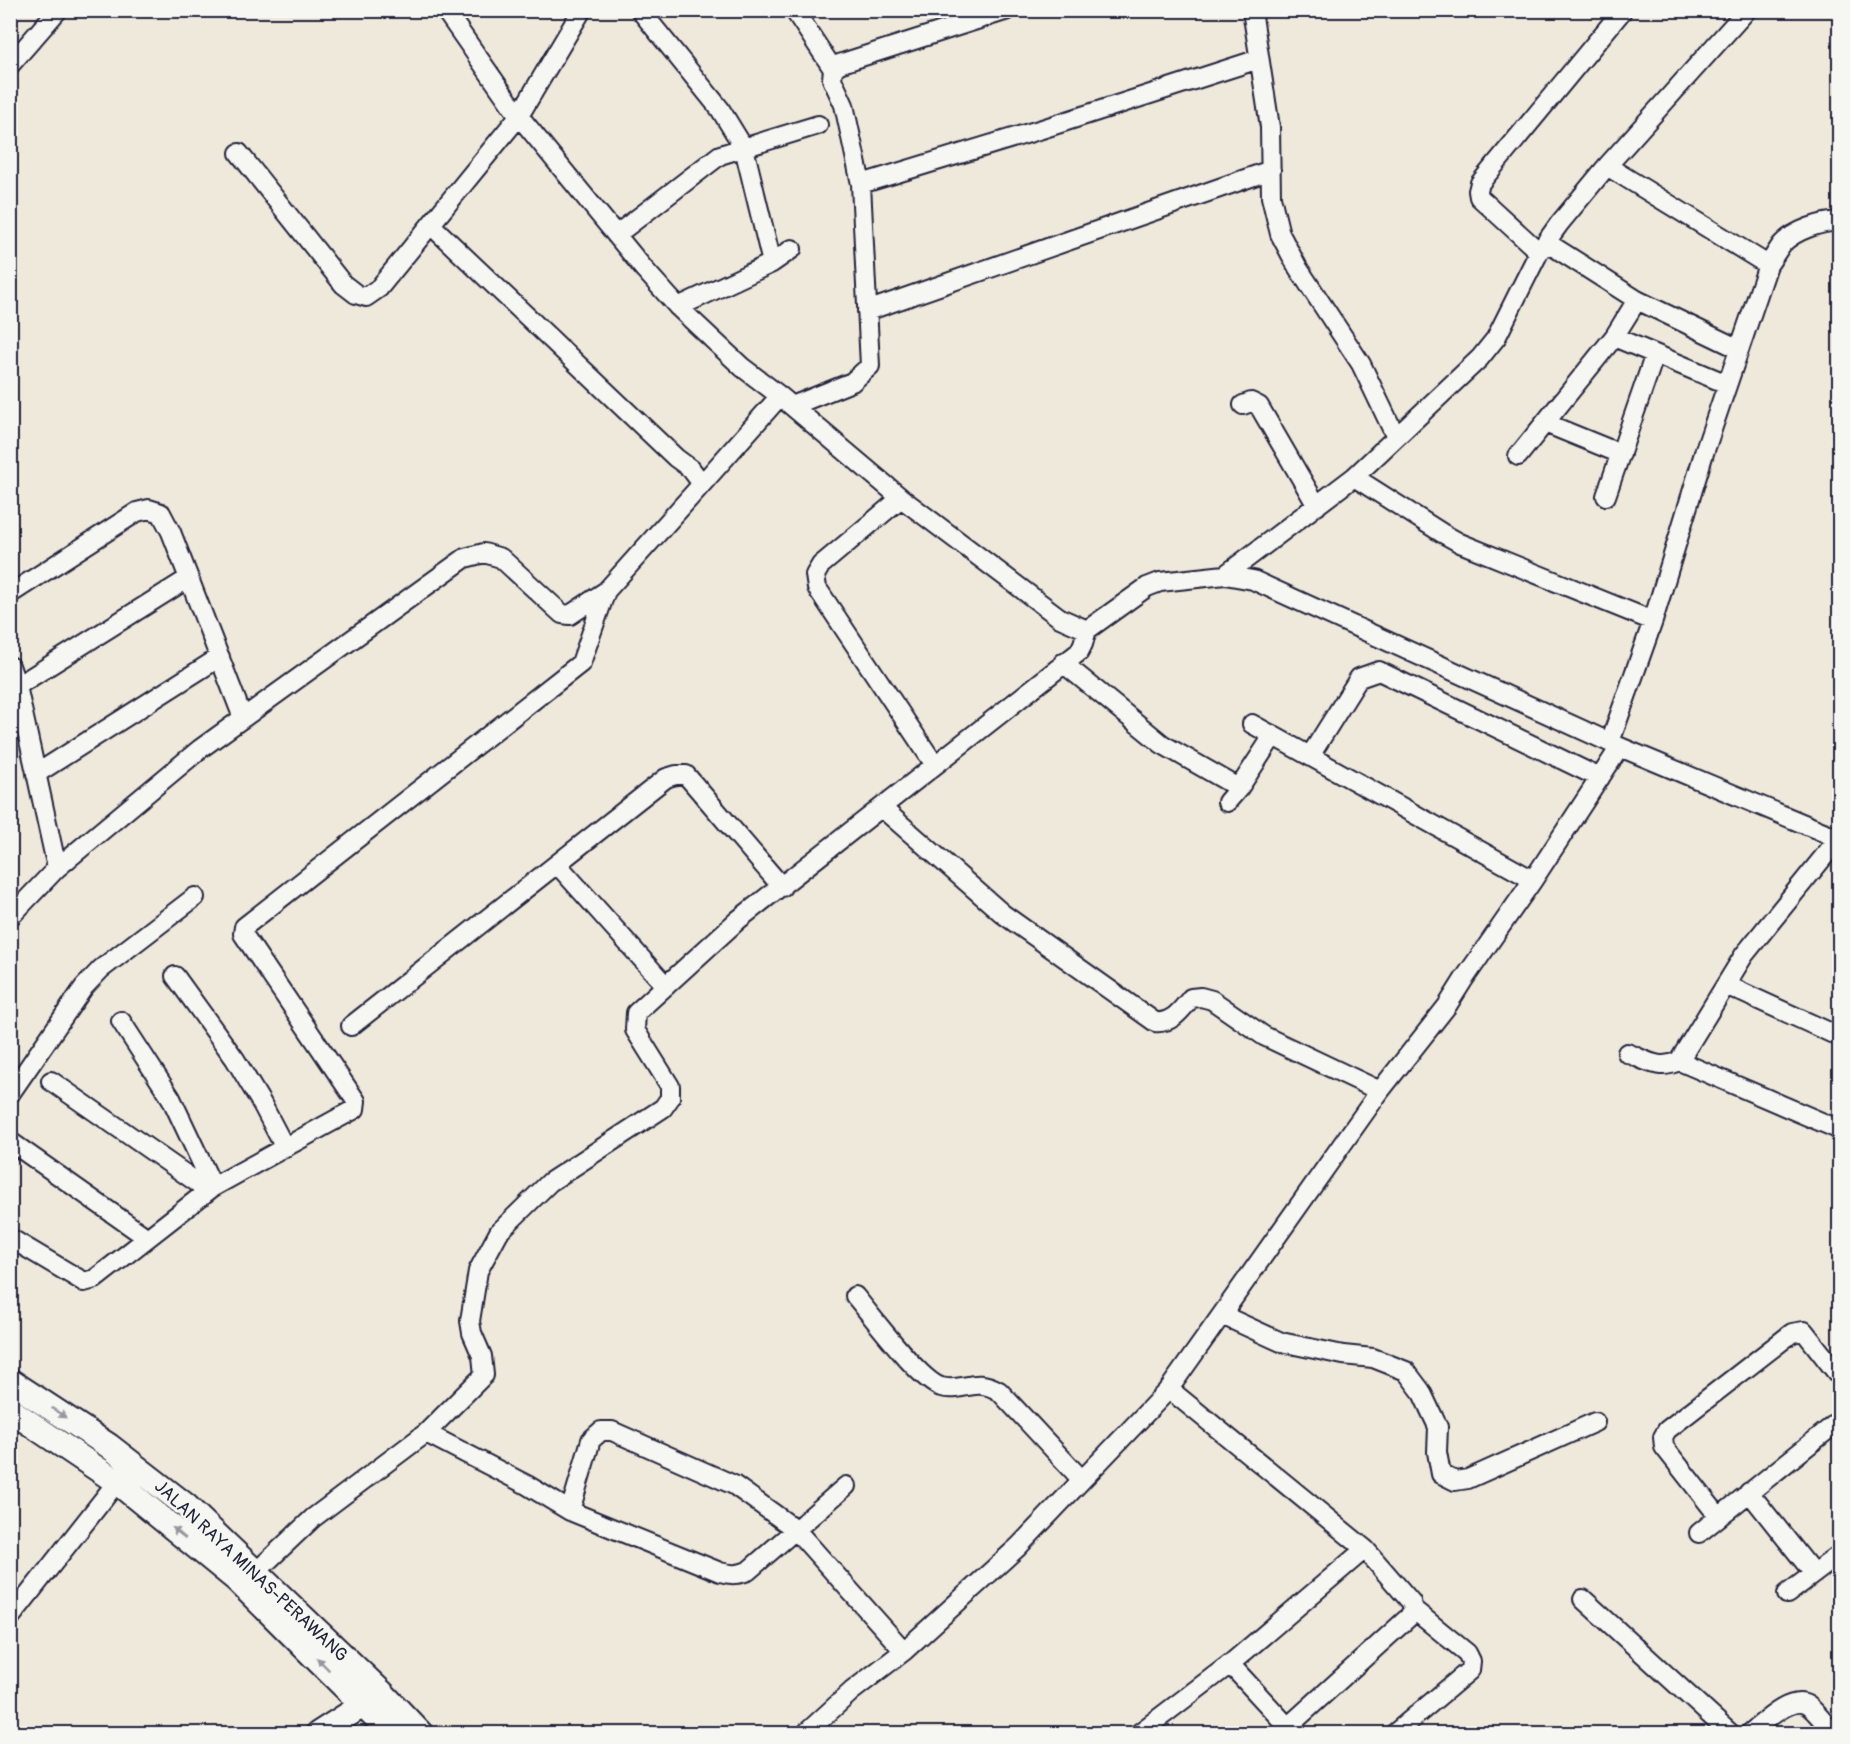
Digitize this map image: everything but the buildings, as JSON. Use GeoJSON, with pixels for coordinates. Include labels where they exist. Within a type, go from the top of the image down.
{"type":"FeatureCollection","features":[{"type":"Feature","properties":{"kind":"main road","name":"JALAN RAYA MINAS-PERAWANG"},"geometry":{"type":"LineString","coordinates":[[10,1381],[109,1446],[185,1505],[255,1573],[373,1699],[392,1734]]}},
{"type":"Feature","properties":{"kind":"main road","name":"JALAN RAYA MINAS-PERAWANG"},"geometry":{"type":"LineString","coordinates":[[10,1410],[117,1482],[237,1580],[373,1699],[421,1734]]}},
{"type":"Feature","properties":{"kind":"main road"},"geometry":{"type":"LineString","coordinates":[[318,1734],[373,1699]]}},
{"type":"Feature","properties":{"kind":"street"},"geometry":{"type":"LineString","coordinates":[[10,65],[58,10]]}},
{"type":"Feature","properties":{"kind":"street"},"geometry":{"type":"LineString","coordinates":[[445,10],[519,116],[644,269],[678,307],[742,367],[901,498],[1060,618],[1087,630]]}},
{"type":"Feature","properties":{"kind":"street"},"geometry":{"type":"LineString","coordinates":[[239,153],[344,284],[356,294],[366,297],[379,288],[519,116],[582,10]]}},
{"type":"Feature","properties":{"kind":"street"},"geometry":{"type":"LineString","coordinates":[[640,10],[720,109],[744,148],[772,263]]}},
{"type":"Feature","properties":{"kind":"street"},"geometry":{"type":"LineString","coordinates":[[10,917],[57,868],[200,748],[465,558],[484,553],[501,558],[562,614],[572,614],[606,591],[702,484],[786,401],[852,382],[870,366],[861,184],[844,105],[832,79],[833,69],[794,10]]}},
{"type":"Feature","properties":{"kind":"street"},"geometry":{"type":"LineString","coordinates":[[833,69],[839,64],[1008,10]]}},
{"type":"Feature","properties":{"kind":"street"},"geometry":{"type":"LineString","coordinates":[[1252,10],[1270,127],[1271,197],[1280,234],[1298,268],[1361,364],[1396,437]]}},
{"type":"Feature","properties":{"kind":"street"},"geometry":{"type":"LineString","coordinates":[[1225,575],[1354,477],[1468,371],[1496,338],[1542,247],[1607,166],[1747,10]]}},
{"type":"Feature","properties":{"kind":"street"},"geometry":{"type":"LineString","coordinates":[[1622,11],[1480,183],[1479,197],[1542,247],[1637,300],[1739,349]]}},
{"type":"Feature","properties":{"kind":"street"},"geometry":{"type":"LineString","coordinates":[[861,184],[1259,60]]}},
{"type":"Feature","properties":{"kind":"street"},"geometry":{"type":"LineString","coordinates":[[616,235],[720,155],[818,125]]}},
{"type":"Feature","properties":{"kind":"street"},"geometry":{"type":"LineString","coordinates":[[1607,166],[1768,264]]}},
{"type":"Feature","properties":{"kind":"street"},"geometry":{"type":"LineString","coordinates":[[867,312],[1271,170]]}},
{"type":"Feature","properties":{"kind":"street"},"geometry":{"type":"LineString","coordinates":[[805,1734],[852,1691],[904,1651],[1018,1547],[1169,1389],[1380,1091],[1448,1006],[1600,778],[1615,745],[1704,453],[1768,264],[1783,243],[1799,232],[1828,222],[1839,221]]}},
{"type":"Feature","properties":{"kind":"street"},"geometry":{"type":"LineString","coordinates":[[431,225],[676,459],[691,469],[702,484]]}},
{"type":"Feature","properties":{"kind":"street"},"geometry":{"type":"LineString","coordinates":[[678,307],[772,263],[792,249]]}},
{"type":"Feature","properties":{"kind":"street"},"geometry":{"type":"LineString","coordinates":[[1518,456],[1614,337],[1637,300]]}},
{"type":"Feature","properties":{"kind":"street"},"geometry":{"type":"LineString","coordinates":[[1614,337],[1727,384]]}},
{"type":"Feature","properties":{"kind":"street"},"geometry":{"type":"LineString","coordinates":[[1606,496],[1655,354]]}},
{"type":"Feature","properties":{"kind":"street"},"geometry":{"type":"LineString","coordinates":[[1243,405],[1251,402],[1259,406],[1317,506]]}},
{"type":"Feature","properties":{"kind":"street"},"geometry":{"type":"LineString","coordinates":[[1545,423],[1621,454]]}},
{"type":"Feature","properties":{"kind":"street"},"geometry":{"type":"LineString","coordinates":[[1354,477],[1460,543],[1653,621]]}},
{"type":"Feature","properties":{"kind":"street"},"geometry":{"type":"LineString","coordinates":[[901,498],[821,565],[815,574],[817,588],[935,765]]}},
{"type":"Feature","properties":{"kind":"street"},"geometry":{"type":"LineString","coordinates":[[10,594],[137,512],[149,509],[161,513],[171,532],[243,718]]}},
{"type":"Feature","properties":{"kind":"street"},"geometry":{"type":"LineString","coordinates":[[255,1573],[313,1518],[426,1433],[484,1375],[482,1356],[472,1333],[470,1321],[478,1271],[499,1232],[550,1182],[663,1108],[670,1098],[670,1086],[634,1030],[636,1013],[738,920],[1078,652],[1087,630],[1147,587],[1160,582],[1225,575],[1253,580],[1615,745],[1839,839],[1744,955],[1679,1061],[1668,1066],[1660,1066],[1627,1053]]}},
{"type":"Feature","properties":{"kind":"street"},"geometry":{"type":"LineString","coordinates":[[17,686],[189,578]]}},
{"type":"Feature","properties":{"kind":"street"},"geometry":{"type":"LineString","coordinates":[[10,1238],[86,1282],[95,1279],[210,1189],[355,1109],[357,1103],[243,934],[244,927],[581,663],[606,591]]}},
{"type":"Feature","properties":{"kind":"street"},"geometry":{"type":"LineString","coordinates":[[36,774],[220,657]]}},
{"type":"Feature","properties":{"kind":"street"},"geometry":{"type":"LineString","coordinates":[[1063,663],[1162,744],[1233,795],[1274,736]]}},
{"type":"Feature","properties":{"kind":"street"},"geometry":{"type":"LineString","coordinates":[[10,666],[17,686],[57,868]]}},
{"type":"Feature","properties":{"kind":"street"},"geometry":{"type":"LineString","coordinates":[[1310,756],[1359,678],[1379,671],[1600,778]]}},
{"type":"Feature","properties":{"kind":"street"},"geometry":{"type":"LineString","coordinates":[[1252,724],[1533,880]]}},
{"type":"Feature","properties":{"kind":"street"},"geometry":{"type":"LineString","coordinates":[[351,1026],[666,778],[686,775],[782,887]]}},
{"type":"Feature","properties":{"kind":"street"},"geometry":{"type":"LineString","coordinates":[[882,808],[1003,914],[1155,1022],[1162,1023],[1173,1019],[1191,998],[1201,997],[1212,1000],[1264,1035],[1380,1091]]}},
{"type":"Feature","properties":{"kind":"street"},"geometry":{"type":"LineString","coordinates":[[557,864],[666,986]]}},
{"type":"Feature","properties":{"kind":"street"},"geometry":{"type":"LineString","coordinates":[[10,1094],[84,987],[101,969],[195,897]]}},
{"type":"Feature","properties":{"kind":"street"},"geometry":{"type":"LineString","coordinates":[[175,976],[235,1059],[285,1148]]}},
{"type":"Feature","properties":{"kind":"street"},"geometry":{"type":"LineString","coordinates":[[1726,985],[1839,1037]]}},
{"type":"Feature","properties":{"kind":"street"},"geometry":{"type":"LineString","coordinates":[[121,1021],[171,1098],[210,1189]]}},
{"type":"Feature","properties":{"kind":"street"},"geometry":{"type":"LineString","coordinates":[[1679,1061],[1839,1130]]}},
{"type":"Feature","properties":{"kind":"street"},"geometry":{"type":"LineString","coordinates":[[51,1081],[210,1189]]}},
{"type":"Feature","properties":{"kind":"street"},"geometry":{"type":"LineString","coordinates":[[11,1142],[146,1238]]}},
{"type":"Feature","properties":{"kind":"street"},"geometry":{"type":"LineString","coordinates":[[855,1296],[918,1371],[941,1387],[990,1385],[999,1391],[1082,1480]]}},
{"type":"Feature","properties":{"kind":"street"},"geometry":{"type":"LineString","coordinates":[[1222,1316],[1281,1342],[1343,1355],[1373,1358],[1406,1371],[1421,1391],[1438,1427],[1437,1452],[1441,1474],[1455,1481],[1468,1479],[1594,1422]]}},
{"type":"Feature","properties":{"kind":"street"},"geometry":{"type":"LineString","coordinates":[[1719,1517],[1664,1447],[1663,1437],[1666,1430],[1792,1333],[1804,1331],[1839,1377]]}},
{"type":"Feature","properties":{"kind":"street"},"geometry":{"type":"LineString","coordinates":[[1169,1389],[1365,1549],[1411,1602],[1413,1609],[1467,1653],[1471,1661],[1470,1670],[1394,1734]]}},
{"type":"Feature","properties":{"kind":"street"},"geometry":{"type":"LineString","coordinates":[[1699,1533],[1839,1420]]}},
{"type":"Feature","properties":{"kind":"street"},"geometry":{"type":"LineString","coordinates":[[570,1511],[591,1440],[601,1431],[612,1431],[734,1485],[795,1529],[904,1651]]}},
{"type":"Feature","properties":{"kind":"street"},"geometry":{"type":"LineString","coordinates":[[426,1433],[527,1485],[570,1511],[729,1574],[748,1571],[846,1486]]}},
{"type":"Feature","properties":{"kind":"street"},"geometry":{"type":"LineString","coordinates":[[10,1618],[117,1482]]}},
{"type":"Feature","properties":{"kind":"street"},"geometry":{"type":"LineString","coordinates":[[1749,1492],[1814,1574]]}},
{"type":"Feature","properties":{"kind":"street"},"geometry":{"type":"LineString","coordinates":[[1138,1734],[1230,1664],[1365,1549]]}},
{"type":"Feature","properties":{"kind":"street"},"geometry":{"type":"LineString","coordinates":[[1787,1594],[1839,1554]]}},
{"type":"Feature","properties":{"kind":"street"},"geometry":{"type":"LineString","coordinates":[[1583,1599],[1731,1734]]}},
{"type":"Feature","properties":{"kind":"street"},"geometry":{"type":"LineString","coordinates":[[1230,1664],[1287,1731],[1408,1617],[1413,1609]]}},
{"type":"Feature","properties":{"kind":"street"},"geometry":{"type":"LineString","coordinates":[[1749,1734],[1783,1706],[1797,1703],[1807,1705],[1834,1734]]}}]}
